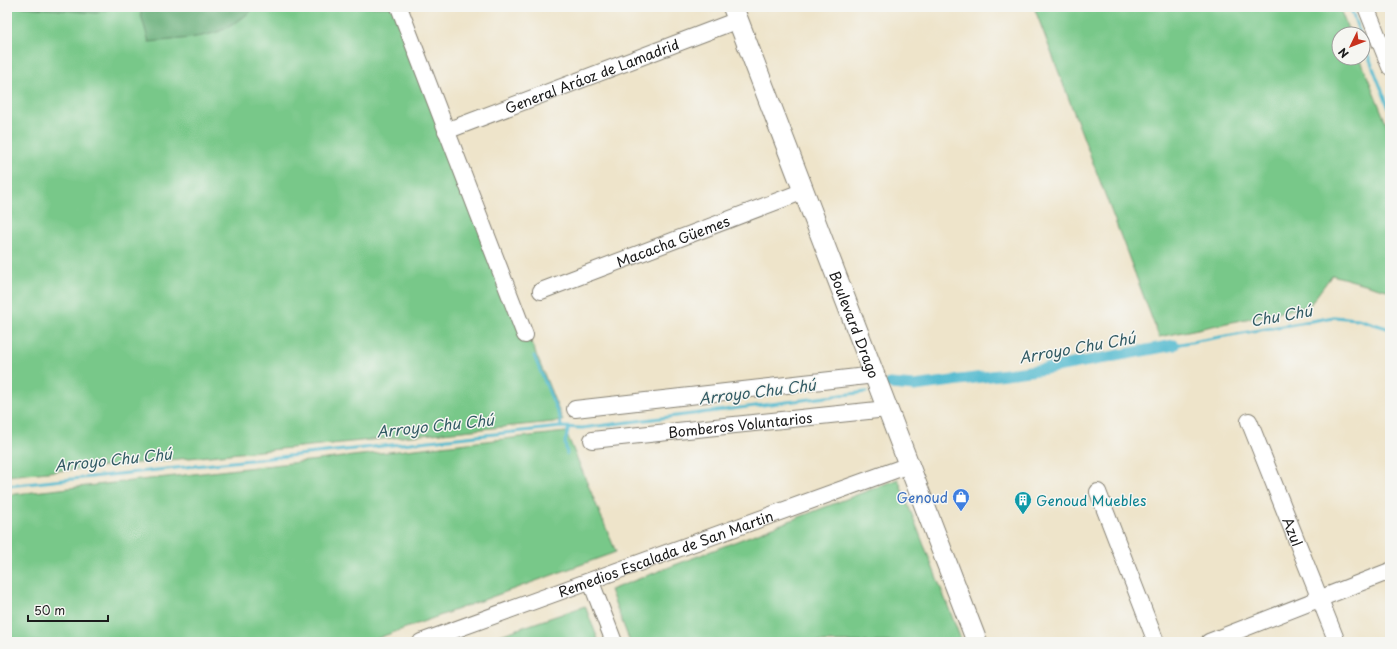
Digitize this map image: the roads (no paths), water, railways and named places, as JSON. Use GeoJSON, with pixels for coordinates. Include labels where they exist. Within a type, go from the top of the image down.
{"type":"FeatureCollection","features":[{"type":"Feature","properties":{"kind":"main road","name":"Boulevard Drago"},"geometry":{"type":"LineString","coordinates":[[736,13],[977,642]]}},
{"type":"Feature","properties":{"kind":"street"},"geometry":{"type":"LineString","coordinates":[[399,7],[526,334]]}},
{"type":"Feature","properties":{"kind":"street"},"geometry":{"type":"LineString","coordinates":[[1366,7],[1390,68]]}},
{"type":"Feature","properties":{"kind":"street","name":"General Aráoz de Lamadrid"},"geometry":{"type":"LineString","coordinates":[[446,130],[736,13]]}},
{"type":"Feature","properties":{"kind":"street","name":"Macacha Güemes"},"geometry":{"type":"LineString","coordinates":[[540,292],[804,191]]}},
{"type":"Feature","properties":{"kind":"street"},"geometry":{"type":"LineString","coordinates":[[575,408],[875,376]]}},
{"type":"Feature","properties":{"kind":"street","name":"Bomberos Voluntarios"},"geometry":{"type":"LineString","coordinates":[[592,440],[885,404]]}},
{"type":"Feature","properties":{"kind":"street","name":"Azul"},"geometry":{"type":"LineString","coordinates":[[1249,421],[1337,642]]}},
{"type":"Feature","properties":{"kind":"street","name":"Remedios Escalada de San Martin"},"geometry":{"type":"LineString","coordinates":[[421,642],[591,582],[909,465]]}},
{"type":"Feature","properties":{"kind":"street"},"geometry":{"type":"LineString","coordinates":[[1098,492],[1156,642]]}},
{"type":"Feature","properties":{"kind":"street"},"geometry":{"type":"LineString","coordinates":[[1209,642],[1390,571]]}},
{"type":"Feature","properties":{"kind":"street"},"geometry":{"type":"LineString","coordinates":[[591,582],[614,642]]}},
{"type":"Feature","properties":{"kind":"waterway"},"geometry":{"type":"LineString","coordinates":[[1350,7],[1357,26]]}},
{"type":"Feature","properties":{"kind":"waterway"},"geometry":{"type":"LineString","coordinates":[[1371,62],[1390,111]]}},
{"type":"Feature","properties":{"kind":"waterway","name":"Chu Chú"},"geometry":{"type":"LineString","coordinates":[[1174,345],[1334,317],[1358,319],[1390,329]]}},
{"type":"Feature","properties":{"kind":"waterway","name":"Arroyo Chu Chú"},"geometry":{"type":"LineString","coordinates":[[890,384],[914,386],[1045,369],[1174,345]]}},
{"type":"Feature","properties":{"kind":"waterway"},"geometry":{"type":"LineString","coordinates":[[534,356],[560,418],[561,427]]}},
{"type":"Feature","properties":{"kind":"waterway","name":"Arroyo Chu Chú"},"geometry":{"type":"LineString","coordinates":[[7,486],[561,427],[582,428],[866,392]]}},
{"type":"Feature","properties":{"kind":"waterway"},"geometry":{"type":"LineString","coordinates":[[567,454],[565,442],[569,427]]}},
{"type":"Feature","properties":{"kind":"place","name":"Genoud"},"geometry":{"type":"Point","coordinates":[961,512]}},
{"type":"Feature","properties":{"kind":"place","name":"Genoud Muebles"},"geometry":{"type":"Point","coordinates":[1023,515]}}]}
